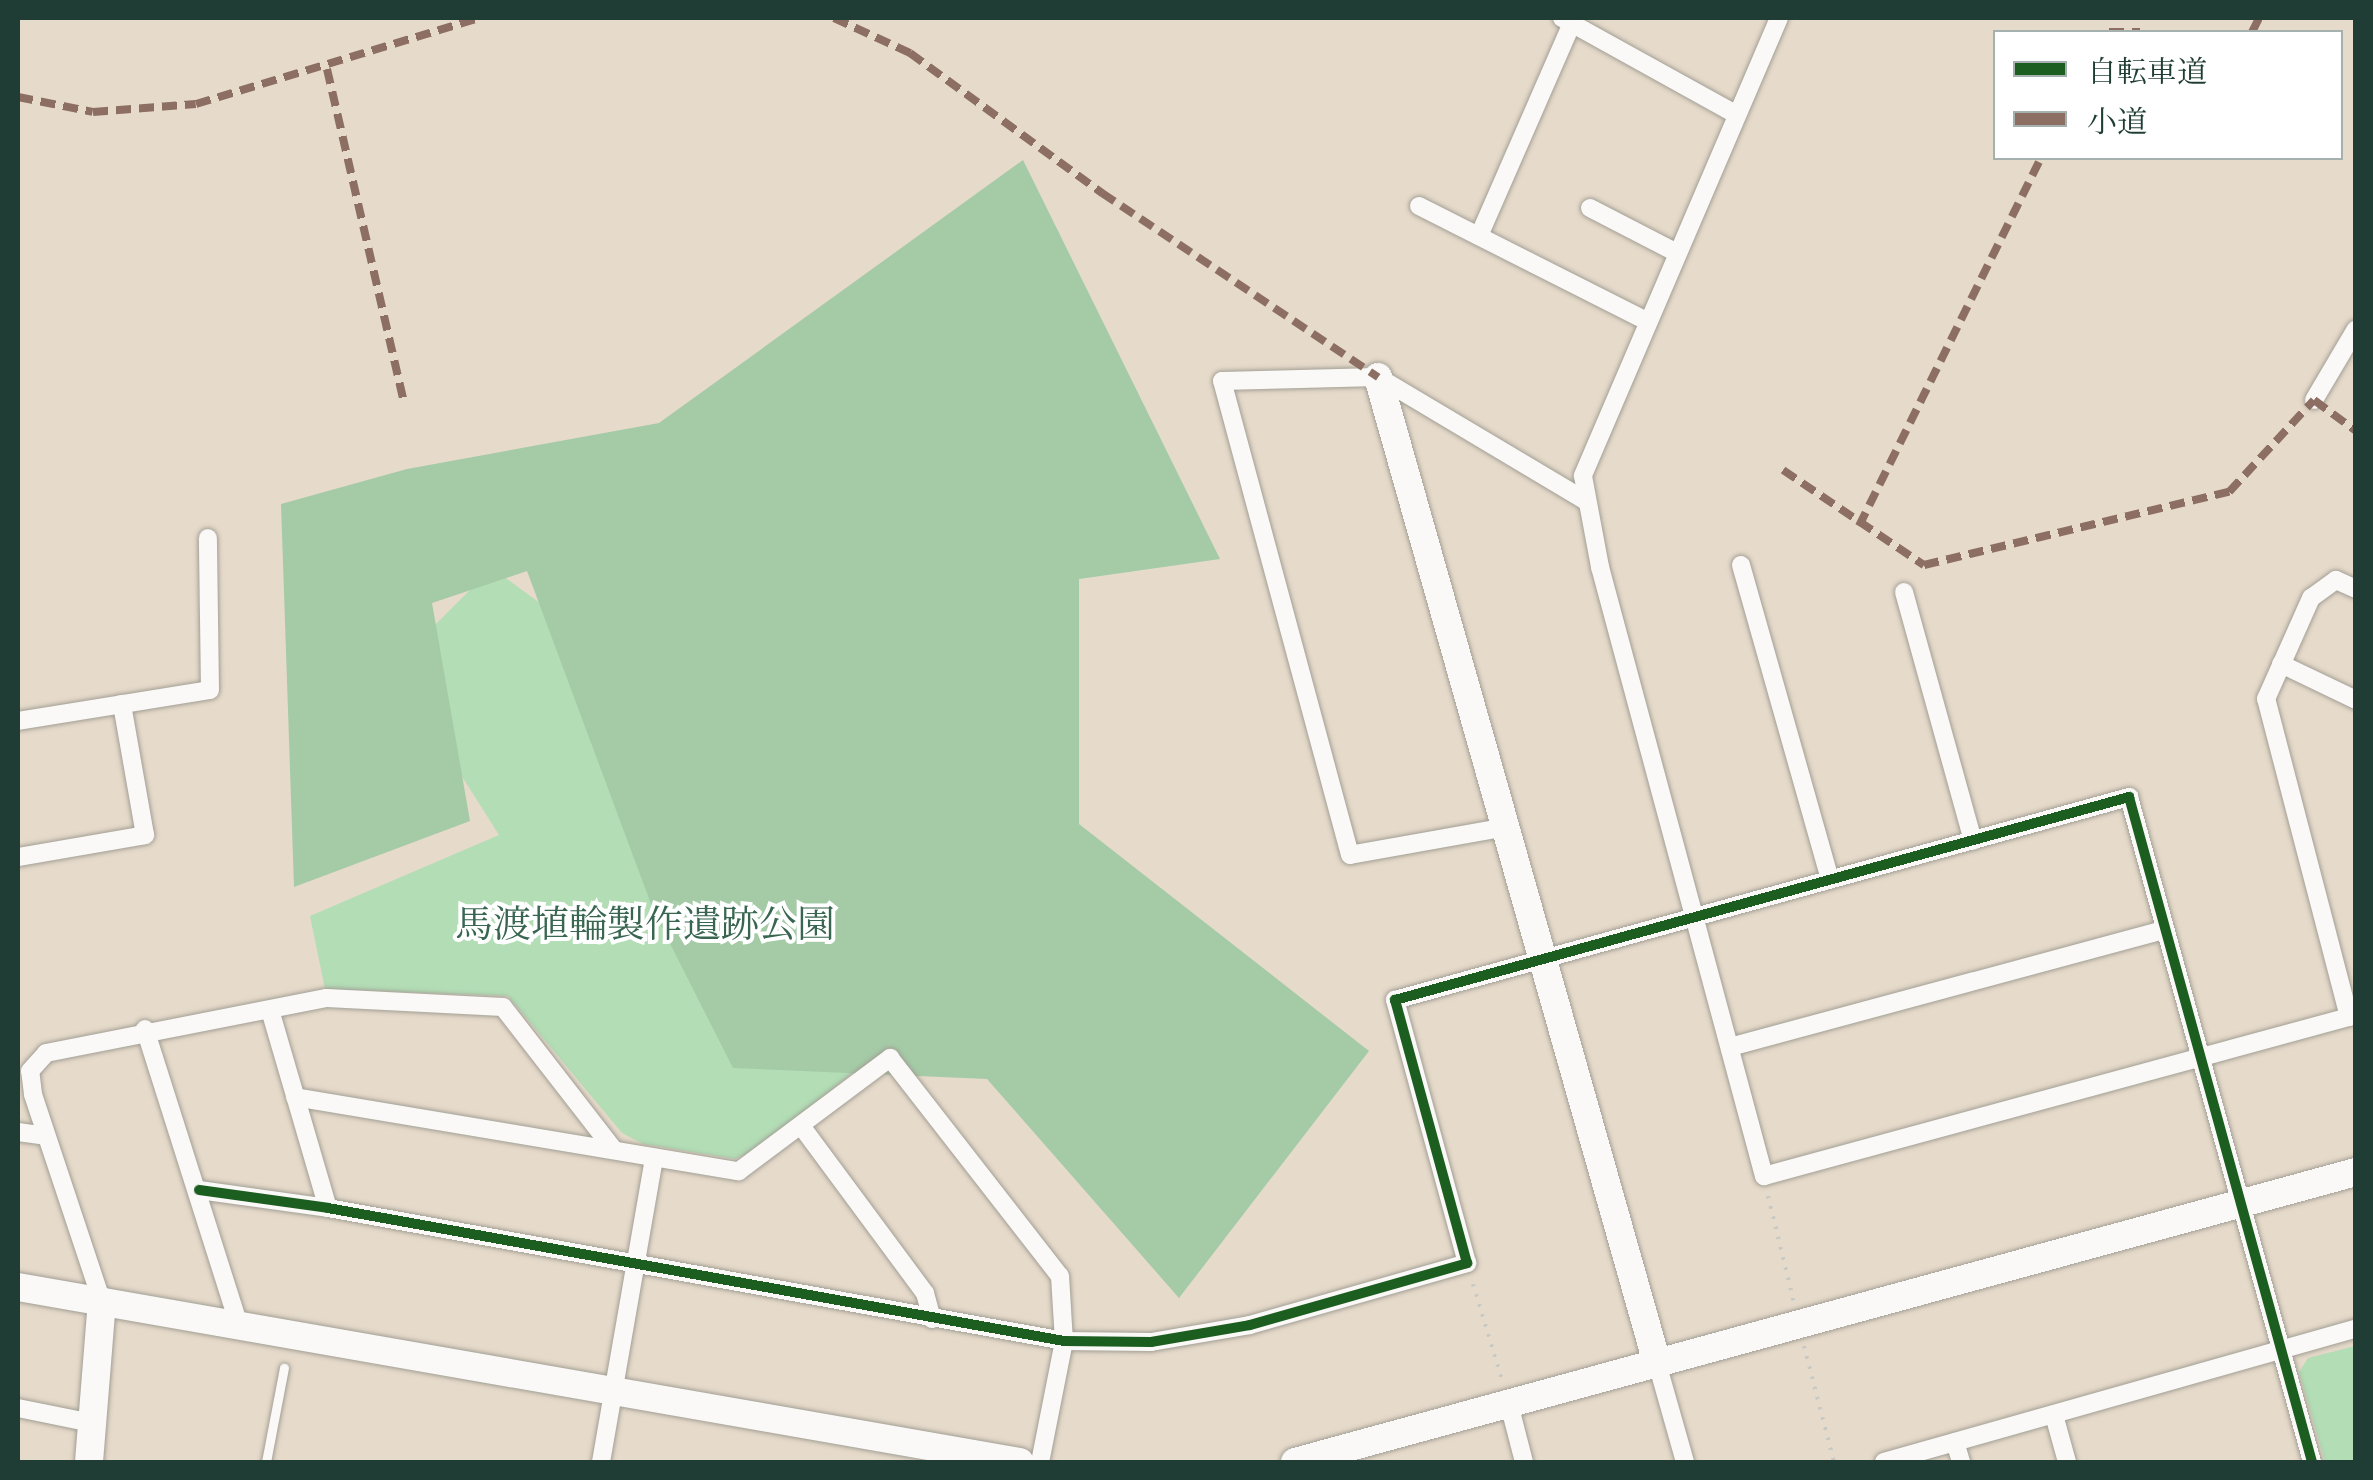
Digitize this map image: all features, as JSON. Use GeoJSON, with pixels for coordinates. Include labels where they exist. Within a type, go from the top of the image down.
{"type":"FeatureCollection","features":[{"type":"Feature","properties":{"kind":"street"},"geometry":{"type":"LineString","coordinates":[[1780,18],[1583,476],[1586,501],[1692,919],[1764,1176],[2352,1016],[2266,699],[2311,598],[2336,580],[2356,589]]}},
{"type":"Feature","properties":{"kind":"street"},"geometry":{"type":"LineString","coordinates":[[1479,236],[1567,20],[1736,115]]}},
{"type":"Feature","properties":{"kind":"street"},"geometry":{"type":"LineString","coordinates":[[1418,206],[1647,321]]}},
{"type":"Feature","properties":{"kind":"street"},"geometry":{"type":"LineString","coordinates":[[1590,208],[1677,253]]}},
{"type":"Feature","properties":{"kind":"street"},"geometry":{"type":"LineString","coordinates":[[2314,400],[2356,328]]}},
{"type":"Feature","properties":{"kind":"street"},"geometry":{"type":"LineString","coordinates":[[1507,826],[1350,855],[1222,381],[1378,377],[1586,501]]}},
{"type":"Feature","properties":{"kind":"street"},"geometry":{"type":"LineString","coordinates":[[1378,377],[1685,1462]]}},
{"type":"Feature","properties":{"kind":"street"},"geometry":{"type":"LineString","coordinates":[[18,721],[210,690],[208,538]]}},
{"type":"Feature","properties":{"kind":"street"},"geometry":{"type":"LineString","coordinates":[[1741,565],[1830,880]]}},
{"type":"Feature","properties":{"kind":"street"},"geometry":{"type":"LineString","coordinates":[[1904,592],[1973,840]]}},
{"type":"Feature","properties":{"kind":"street"},"geometry":{"type":"LineString","coordinates":[[2282,664],[2356,700]]}},
{"type":"Feature","properties":{"kind":"street"},"geometry":{"type":"LineString","coordinates":[[18,857],[145,835],[122,704]]}},
{"type":"Feature","properties":{"kind":"street"},"geometry":{"type":"LineString","coordinates":[[199,1190],[328,1208],[1064,1341],[1151,1342],[1250,1325],[1467,1263],[1395,1000],[2129,797],[2312,1462]]}},
{"type":"Feature","properties":{"kind":"street"},"geometry":{"type":"LineString","coordinates":[[1730,1047],[2164,930]]}},
{"type":"Feature","properties":{"kind":"street"},"geometry":{"type":"LineString","coordinates":[[89,1462],[102,1302],[46,1136],[30,1071],[46,1053],[145,1030],[327,998],[503,1008],[613,1149]]}},
{"type":"Feature","properties":{"kind":"street"},"geometry":{"type":"LineString","coordinates":[[270,1010],[328,1208]]}},
{"type":"Feature","properties":{"kind":"street"},"geometry":{"type":"LineString","coordinates":[[145,1030],[199,1190],[239,1326]]}},
{"type":"Feature","properties":{"kind":"street"},"geometry":{"type":"LineString","coordinates":[[296,1098],[740,1171],[890,1058],[1060,1276],[1064,1341],[1040,1462]]}},
{"type":"Feature","properties":{"kind":"street"},"geometry":{"type":"LineString","coordinates":[[802,1127],[924,1293],[932,1319]]}},
{"type":"Feature","properties":{"kind":"street"},"geometry":{"type":"LineString","coordinates":[[18,1132],[46,1136]]}},
{"type":"Feature","properties":{"kind":"street"},"geometry":{"type":"LineString","coordinates":[[601,1462],[654,1158]]}},
{"type":"Feature","properties":{"kind":"street"},"geometry":{"type":"LineString","coordinates":[[1295,1462],[2356,1172]]}},
{"type":"Feature","properties":{"kind":"street"},"geometry":{"type":"LineString","coordinates":[[18,1287],[1020,1462]]}},
{"type":"Feature","properties":{"kind":"street"},"geometry":{"type":"LineString","coordinates":[[1884,1462],[2356,1328]]}},
{"type":"Feature","properties":{"kind":"street"},"geometry":{"type":"LineString","coordinates":[[1509,1404],[1524,1462]]}},
{"type":"Feature","properties":{"kind":"street"},"geometry":{"type":"LineString","coordinates":[[18,1408],[92,1423]]}},
{"type":"Feature","properties":{"kind":"street"},"geometry":{"type":"LineString","coordinates":[[2054,1414],[2068,1462]]}},
{"type":"Feature","properties":{"kind":"street"},"geometry":{"type":"LineString","coordinates":[[1955,1442],[1960,1462]]}},
{"type":"Feature","properties":{"kind":"lane"},"geometry":{"type":"LineString","coordinates":[[266,1462],[284,1368]]}},
{"type":"Feature","properties":{"kind":"path"},"geometry":{"type":"LineString","coordinates":[[1764,1176],[1834,1462]]}},
{"type":"Feature","properties":{"kind":"path"},"geometry":{"type":"LineString","coordinates":[[1467,1263],[1509,1404]]}},
{"type":"Feature","properties":{"kind":"green space"},"geometry":{"type":"Polygon","coordinates":[[[1023,160],[1220,559],[1079,579],[1079,824],[1369,1051],[1179,1298],[987,1079],[733,1068],[654,912],[527,571],[432,603],[470,821],[294,887],[281,504],[407,469],[659,423],[1023,160]]]}},
{"type":"Feature","properties":{"kind":"green space","name":"馬渡埴輪製作遺跡公園"},"geometry":{"type":"Polygon","coordinates":[[[492,568],[649,683],[904,1031],[760,1148],[735,1159],[643,1144],[622,1133],[508,996],[325,989],[310,916],[499,835],[393,667],[492,568]]]}},
{"type":"Feature","properties":{"kind":"green space"},"geometry":{"type":"Polygon","coordinates":[[[2355,1346],[2355,1462],[2325,1462],[2299,1372],[2308,1358],[2355,1346]]]}},
{"type":"Feature","properties":{"kind":"marked path"},"geometry":{"type":"LineString","coordinates":[[18,97],[93,112],[196,104],[479,18]]}},
{"type":"Feature","properties":{"kind":"marked path"},"geometry":{"type":"LineString","coordinates":[[834,18],[910,53],[1102,193],[1378,377]]}},
{"type":"Feature","properties":{"kind":"marked path"},"geometry":{"type":"LineString","coordinates":[[2253,30],[2259,18]]}},
{"type":"Feature","properties":{"kind":"marked path"},"geometry":{"type":"LineString","coordinates":[[327,69],[404,402]]}},
{"type":"Feature","properties":{"kind":"marked path"},"geometry":{"type":"LineString","coordinates":[[1859,526],[2040,160]]}},
{"type":"Feature","properties":{"kind":"marked path"},"geometry":{"type":"LineString","coordinates":[[1783,470],[1924,565],[2229,492],[2314,400],[2356,431]]}},
{"type":"Feature","properties":{"kind":"cycle path"},"geometry":{"type":"LineString","coordinates":[[199,1190],[328,1208],[1064,1341],[1151,1342],[1250,1325],[1467,1263],[1395,1000],[2129,797],[2312,1462]]}}]}
